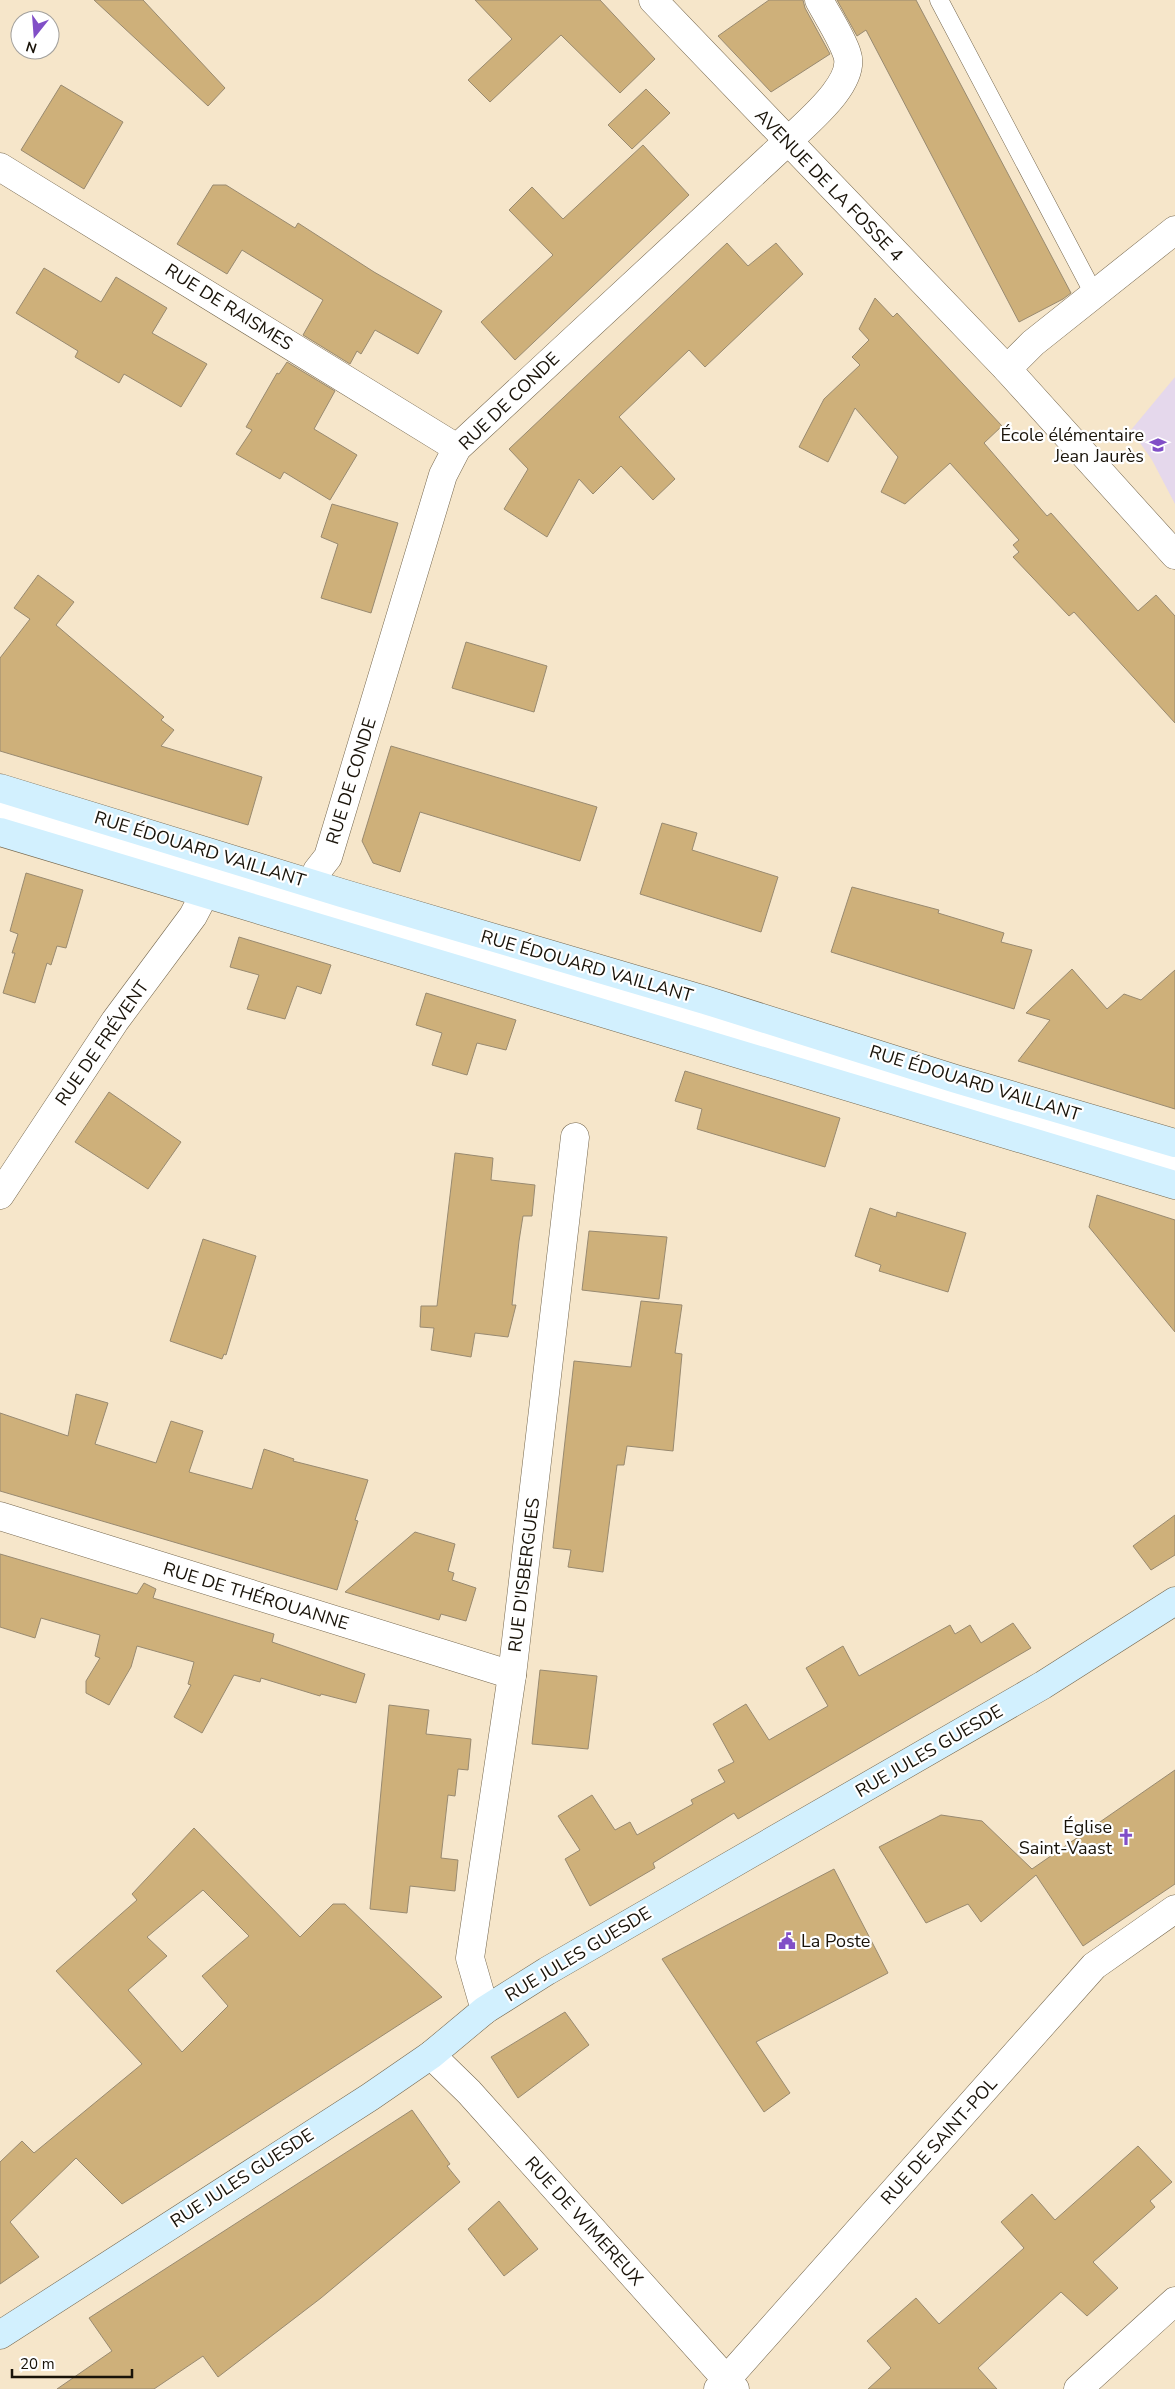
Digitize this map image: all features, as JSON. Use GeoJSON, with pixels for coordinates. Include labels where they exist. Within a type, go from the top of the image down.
{"type":"FeatureCollection","features":[{"type":"Feature","properties":{"kind":"main road","name":"RUE ÉDOUARD VAILLANT"},"geometry":{"type":"LineString","coordinates":[[0,788],[705,1000],[956,1079],[1175,1143]]}},
{"type":"Feature","properties":{"kind":"main road"},"geometry":{"type":"LineString","coordinates":[[0,832],[1175,1185]]}},
{"type":"Feature","properties":{"kind":"main road","name":"RUE JULES GUESDE"},"geometry":{"type":"LineString","coordinates":[[0,2335],[430,2055],[485,2010],[547,1971],[1043,1685],[1175,1601]]}},
{"type":"Feature","properties":{"kind":"street","name":"AVENUE DE LA FOSSE 4"},"geometry":{"type":"LineString","coordinates":[[653,0],[787,142],[1007,369],[1175,555]]}},
{"type":"Feature","properties":{"kind":"street","name":"RUE DE CONDE"},"geometry":{"type":"LineString","coordinates":[[312,883],[317,871],[328,857],[442,476],[457,448],[787,142],[837,91],[848,74],[848,55],[819,0]]}},
{"type":"Feature","properties":{"kind":"street","name":"RUE DE RAISMES"},"geometry":{"type":"LineString","coordinates":[[0,167],[457,448]]}},
{"type":"Feature","properties":{"kind":"street"},"geometry":{"type":"LineString","coordinates":[[1007,369],[1033,343],[1175,230]]}},
{"type":"Feature","properties":{"kind":"street","name":"RUE DE FRÉVENT"},"geometry":{"type":"LineString","coordinates":[[0,1195],[115,1021],[193,916],[205,893]]}},
{"type":"Feature","properties":{"kind":"street","name":"RUE D'ISBERGUES"},"geometry":{"type":"LineString","coordinates":[[485,2010],[470,1958],[512,1675],[575,1137]]}},
{"type":"Feature","properties":{"kind":"street","name":"RUE DE THÉROUANNE"},"geometry":{"type":"LineString","coordinates":[[0,1516],[512,1675]]}},
{"type":"Feature","properties":{"kind":"street","name":"RUE DE SAINT-POL"},"geometry":{"type":"LineString","coordinates":[[727,2386],[1094,1966],[1175,1909]]}},
{"type":"Feature","properties":{"kind":"street","name":"RUE DE WIMEREUX"},"geometry":{"type":"LineString","coordinates":[[430,2055],[469,2092],[727,2386]]}},
{"type":"Feature","properties":{"kind":"street"},"geometry":{"type":"LineString","coordinates":[[1078,2389],[1175,2301]]}},
{"type":"Feature","properties":{"kind":"lane"},"geometry":{"type":"LineString","coordinates":[[939,0],[1094,294]]}},
{"type":"Feature","properties":{"kind":"lane"},"geometry":{"type":"LineString","coordinates":[[0,810],[964,1100],[1175,1166]]}},
{"type":"Feature","properties":{"kind":"shaded area","name":"École élémentaire Jean Jaurès"},"geometry":{"type":"Polygon","coordinates":[[[1175,377],[1175,504],[1152,460],[1131,430],[1175,377]]]}},
{"type":"Feature","properties":{"kind":"building"},"geometry":{"type":"Polygon","coordinates":[[[94,0],[143,0],[225,88],[208,106],[94,0]]]}},
{"type":"Feature","properties":{"kind":"building"},"geometry":{"type":"Polygon","coordinates":[[[475,0],[600,0],[655,59],[620,93],[561,35],[490,102],[468,80],[512,39],[475,0]]]}},
{"type":"Feature","properties":{"kind":"building"},"geometry":{"type":"Polygon","coordinates":[[[769,0],[803,0],[805,8],[830,54],[771,92],[718,36],[769,0]]]}},
{"type":"Feature","properties":{"kind":"building"},"geometry":{"type":"Polygon","coordinates":[[[837,0],[916,0],[1071,293],[1019,322],[866,30],[857,36],[837,0]]]}},
{"type":"Feature","properties":{"kind":"building"},"geometry":{"type":"Polygon","coordinates":[[[61,85],[123,122],[84,189],[21,150],[61,85]]]}},
{"type":"Feature","properties":{"kind":"building"},"geometry":{"type":"Polygon","coordinates":[[[646,89],[670,113],[632,149],[608,125],[646,89]]]}},
{"type":"Feature","properties":{"kind":"building"},"geometry":{"type":"Polygon","coordinates":[[[643,145],[689,195],[515,360],[481,322],[553,255],[509,210],[532,187],[563,219],[643,145]]]}},
{"type":"Feature","properties":{"kind":"building"},"geometry":{"type":"Polygon","coordinates":[[[213,185],[226,185],[295,228],[298,223],[374,272],[442,311],[418,354],[375,330],[361,354],[357,351],[350,364],[303,335],[323,300],[242,250],[227,274],[177,244],[213,185]]]}},
{"type":"Feature","properties":{"kind":"building"},"geometry":{"type":"Polygon","coordinates":[[[727,243],[748,266],[776,243],[803,274],[705,367],[689,350],[619,417],[675,479],[653,500],[621,466],[593,494],[579,479],[547,537],[504,509],[528,469],[509,449],[727,243]]]}},
{"type":"Feature","properties":{"kind":"building"},"geometry":{"type":"Polygon","coordinates":[[[44,268],[101,302],[116,277],[167,308],[152,333],[207,364],[181,407],[124,374],[119,383],[75,357],[78,351],[16,313],[44,268]]]}},
{"type":"Feature","properties":{"kind":"building"},"geometry":{"type":"Polygon","coordinates":[[[875,298],[893,317],[897,313],[1002,426],[984,443],[1047,516],[1051,513],[1138,611],[1156,595],[1175,616],[1175,723],[1074,612],[1069,616],[1013,557],[1019,552],[1013,545],[1019,540],[950,463],[905,504],[881,492],[898,457],[855,408],[828,462],[799,447],[824,399],[860,365],[852,357],[869,340],[859,329],[875,298]]]}},
{"type":"Feature","properties":{"kind":"building"},"geometry":{"type":"Polygon","coordinates":[[[287,362],[335,391],[314,429],[357,455],[330,500],[284,472],[280,479],[236,454],[252,430],[246,427],[277,373],[279,374],[287,362]]]}},
{"type":"Feature","properties":{"kind":"building"},"geometry":{"type":"Polygon","coordinates":[[[332,504],[398,523],[371,613],[321,598],[338,544],[321,537],[332,504]]]}},
{"type":"Feature","properties":{"kind":"building"},"geometry":{"type":"Polygon","coordinates":[[[38,575],[74,602],[56,625],[164,717],[161,720],[174,730],[161,746],[262,777],[248,825],[0,751],[0,658],[30,619],[14,608],[38,575]]]}},
{"type":"Feature","properties":{"kind":"building"},"geometry":{"type":"Polygon","coordinates":[[[466,642],[547,666],[534,712],[452,688],[466,642]]]}},
{"type":"Feature","properties":{"kind":"building"},"geometry":{"type":"Polygon","coordinates":[[[391,746],[597,807],[580,861],[420,812],[400,872],[373,863],[362,841],[391,746]]]}},
{"type":"Feature","properties":{"kind":"building"},"geometry":{"type":"Polygon","coordinates":[[[662,823],[697,833],[692,850],[778,877],[761,932],[640,894],[662,823]]]}},
{"type":"Feature","properties":{"kind":"building"},"geometry":{"type":"Polygon","coordinates":[[[26,873],[83,890],[66,948],[57,946],[51,965],[47,963],[35,1003],[3,993],[15,953],[12,953],[18,934],[10,931],[26,873]]]}},
{"type":"Feature","properties":{"kind":"building"},"geometry":{"type":"Polygon","coordinates":[[[852,887],[939,910],[938,913],[1004,933],[1001,942],[1032,950],[1014,1009],[831,952],[852,887]]]}},
{"type":"Feature","properties":{"kind":"building"},"geometry":{"type":"Polygon","coordinates":[[[239,937],[331,965],[321,994],[297,986],[285,1019],[247,1009],[259,975],[230,967],[239,937]]]}},
{"type":"Feature","properties":{"kind":"building"},"geometry":{"type":"Polygon","coordinates":[[[1072,969],[1107,1009],[1124,994],[1141,1000],[1175,970],[1175,1109],[1018,1061],[1050,1020],[1026,1013],[1072,969]]]}},
{"type":"Feature","properties":{"kind":"building"},"geometry":{"type":"Polygon","coordinates":[[[426,993],[516,1020],[506,1050],[477,1043],[467,1075],[432,1065],[442,1033],[416,1025],[426,993]]]}},
{"type":"Feature","properties":{"kind":"building"},"geometry":{"type":"Polygon","coordinates":[[[685,1071],[840,1118],[825,1167],[697,1129],[702,1109],[675,1101],[685,1071]]]}},
{"type":"Feature","properties":{"kind":"building"},"geometry":{"type":"Polygon","coordinates":[[[109,1092],[181,1142],[148,1189],[75,1142],[109,1092]]]}},
{"type":"Feature","properties":{"kind":"building"},"geometry":{"type":"Polygon","coordinates":[[[455,1153],[493,1158],[491,1180],[535,1185],[532,1216],[523,1216],[512,1305],[516,1305],[508,1337],[475,1333],[471,1357],[431,1350],[434,1328],[420,1327],[421,1306],[437,1306],[455,1153]]]}},
{"type":"Feature","properties":{"kind":"building"},"geometry":{"type":"Polygon","coordinates":[[[1097,1195],[1175,1220],[1175,1332],[1089,1227],[1097,1195]]]}},
{"type":"Feature","properties":{"kind":"building"},"geometry":{"type":"Polygon","coordinates":[[[870,1208],[896,1217],[897,1212],[966,1233],[948,1292],[879,1271],[881,1265],[855,1256],[870,1208]]]}},
{"type":"Feature","properties":{"kind":"building"},"geometry":{"type":"Polygon","coordinates":[[[589,1231],[667,1237],[659,1299],[582,1290],[589,1231]]]}},
{"type":"Feature","properties":{"kind":"building"},"geometry":{"type":"Polygon","coordinates":[[[203,1239],[256,1256],[226,1355],[224,1354],[222,1359],[170,1341],[203,1239]]]}},
{"type":"Feature","properties":{"kind":"building"},"geometry":{"type":"Polygon","coordinates":[[[641,1301],[682,1305],[675,1353],[682,1354],[673,1451],[627,1446],[624,1465],[617,1465],[603,1572],[568,1567],[571,1550],[553,1548],[574,1361],[631,1367],[641,1301]]]}},
{"type":"Feature","properties":{"kind":"building"},"geometry":{"type":"Polygon","coordinates":[[[76,1394],[108,1403],[95,1444],[156,1463],[171,1421],[203,1431],[189,1472],[252,1489],[264,1449],[294,1459],[293,1461],[368,1480],[355,1520],[358,1521],[337,1590],[0,1491],[0,1413],[68,1436],[76,1394]]]}},
{"type":"Feature","properties":{"kind":"building"},"geometry":{"type":"Polygon","coordinates":[[[1175,1515],[1175,1555],[1151,1570],[1133,1546],[1175,1515]]]}},
{"type":"Feature","properties":{"kind":"building"},"geometry":{"type":"Polygon","coordinates":[[[415,1532],[455,1544],[448,1571],[454,1573],[452,1580],[476,1588],[466,1621],[441,1614],[439,1620],[345,1592],[415,1532]]]}},
{"type":"Feature","properties":{"kind":"building"},"geometry":{"type":"Polygon","coordinates":[[[0,1554],[137,1594],[144,1583],[156,1589],[153,1598],[274,1634],[272,1642],[365,1674],[356,1703],[321,1694],[320,1696],[261,1678],[260,1682],[234,1675],[202,1733],[174,1717],[191,1685],[188,1684],[194,1662],[137,1646],[131,1667],[109,1705],[86,1693],[86,1681],[100,1658],[95,1656],[100,1635],[41,1618],[35,1638],[0,1627],[0,1554]]]}},
{"type":"Feature","properties":{"kind":"building"},"geometry":{"type":"Polygon","coordinates":[[[1013,1623],[1031,1648],[738,1819],[734,1813],[653,1863],[655,1868],[590,1906],[565,1859],[580,1850],[558,1816],[592,1795],[615,1830],[630,1822],[637,1835],[693,1804],[691,1800],[725,1782],[718,1770],[734,1762],[713,1724],[746,1704],[769,1740],[828,1706],[806,1668],[843,1646],[859,1676],[950,1625],[955,1634],[970,1625],[981,1643],[1013,1623]]]}},
{"type":"Feature","properties":{"kind":"building"},"geometry":{"type":"Polygon","coordinates":[[[540,1670],[597,1676],[588,1749],[532,1744],[540,1670]]]}},
{"type":"Feature","properties":{"kind":"building"},"geometry":{"type":"Polygon","coordinates":[[[389,1705],[429,1710],[426,1734],[471,1739],[468,1770],[458,1769],[455,1796],[448,1795],[441,1858],[458,1860],[455,1891],[410,1886],[407,1913],[370,1909],[389,1705]]]}},
{"type":"Feature","properties":{"kind":"building"},"geometry":{"type":"Polygon","coordinates":[[[1175,1770],[1175,1884],[1083,1946],[1036,1875],[981,1922],[968,1904],[926,1923],[879,1847],[941,1815],[982,1821],[1032,1869],[1175,1770]]]}},
{"type":"Feature","properties":{"kind":"building"},"geometry":{"type":"Polygon","coordinates":[[[194,1828],[300,1937],[333,1904],[345,1904],[442,1997],[122,2204],[76,2158],[10,2222],[39,2257],[0,2284],[0,2162],[22,2141],[34,2153],[142,2064],[56,1971],[137,1900],[132,1894],[194,1828]],[[203,1890],[147,1937],[167,1956],[128,1990],[182,2052],[228,2006],[202,1976],[249,1936],[203,1890]]]}},
{"type":"Feature","properties":{"kind":"building"},"geometry":{"type":"Polygon","coordinates":[[[834,1869],[888,1973],[756,2042],[790,2093],[764,2112],[662,1959],[834,1869]]]}},
{"type":"Feature","properties":{"kind":"building"},"geometry":{"type":"Polygon","coordinates":[[[565,2012],[589,2045],[518,2098],[491,2057],[565,2012]]]}},
{"type":"Feature","properties":{"kind":"building"},"geometry":{"type":"Polygon","coordinates":[[[412,2110],[450,2164],[447,2166],[460,2182],[321,2298],[218,2377],[203,2356],[154,2389],[57,2389],[112,2351],[89,2318],[412,2110]]]}},
{"type":"Feature","properties":{"kind":"building"},"geometry":{"type":"Polygon","coordinates":[[[1138,2146],[1172,2182],[1150,2201],[1155,2207],[1093,2262],[1118,2288],[1087,2316],[1061,2292],[978,2368],[997,2389],[868,2389],[891,2368],[867,2341],[916,2298],[939,2324],[1024,2248],[1001,2222],[1032,2194],[1055,2220],[1138,2146]]]}},
{"type":"Feature","properties":{"kind":"building"},"geometry":{"type":"Polygon","coordinates":[[[499,2201],[538,2249],[504,2276],[468,2229],[499,2201]]]}},
{"type":"Feature","properties":{"kind":"place","name":"École élémentaire Jean Jaurès"},"geometry":{"type":"Point","coordinates":[1158,445]}},
{"type":"Feature","properties":{"kind":"place","name":"Église Saint-Vaast"},"geometry":{"type":"Point","coordinates":[1126,1837]}},
{"type":"Feature","properties":{"kind":"place","name":"La Poste"},"geometry":{"type":"Point","coordinates":[787,1941]}}]}
